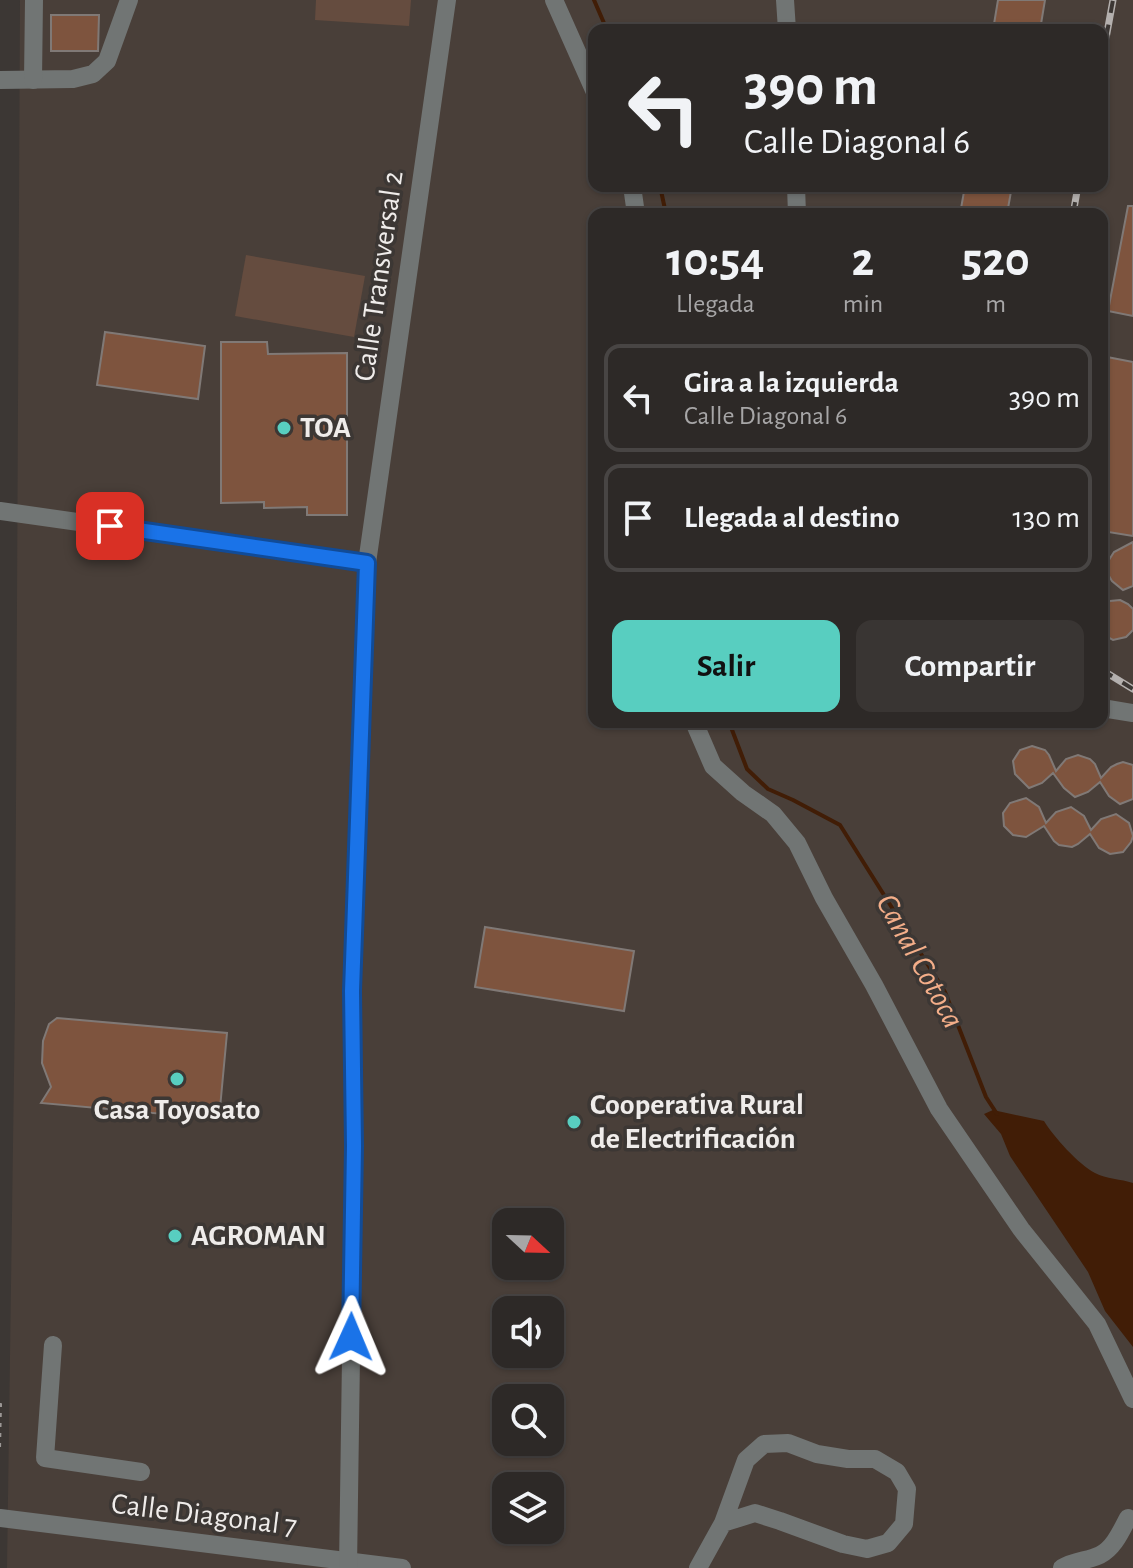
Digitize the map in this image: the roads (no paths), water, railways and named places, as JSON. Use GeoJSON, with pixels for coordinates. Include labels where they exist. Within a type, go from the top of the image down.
{"type":"FeatureCollection","features":[{"type":"Feature","properties":{"kind":"street"},"geometry":{"type":"LineString","coordinates":[[33,80],[34,0]]}},
{"type":"Feature","properties":{"kind":"street","name":"Calle Transversal 2"},"geometry":{"type":"LineString","coordinates":[[348,1564],[354,1146],[352,991],[367,563],[447,0]]}},
{"type":"Feature","properties":{"kind":"street"},"geometry":{"type":"LineString","coordinates":[[554,0],[588,76]]}},
{"type":"Feature","properties":{"kind":"street"},"geometry":{"type":"LineString","coordinates":[[785,0],[787,24]]}},
{"type":"Feature","properties":{"kind":"street"},"geometry":{"type":"LineString","coordinates":[[0,80],[73,79],[93,74],[107,61],[127,1]]}},
{"type":"Feature","properties":{"kind":"street"},"geometry":{"type":"LineString","coordinates":[[0,511],[367,563]]}},
{"type":"Feature","properties":{"kind":"street"},"geometry":{"type":"LineString","coordinates":[[1108,709],[1133,713]]}},
{"type":"Feature","properties":{"kind":"street"},"geometry":{"type":"LineString","coordinates":[[697,728],[713,766],[773,814],[797,843],[939,1109],[1021,1229],[1097,1324],[1133,1399]]}},
{"type":"Feature","properties":{"kind":"street"},"geometry":{"type":"LineString","coordinates":[[53,1345],[45,1458],[141,1472]]}},
{"type":"Feature","properties":{"kind":"street"},"geometry":{"type":"LineString","coordinates":[[698,1568],[723,1523],[746,1460],[764,1444],[788,1443],[817,1454],[875,1459],[897,1472],[907,1489],[904,1524],[888,1543],[867,1549],[843,1544],[755,1513],[723,1523]]}},
{"type":"Feature","properties":{"kind":"street","name":"Calle Diagonal 7"},"geometry":{"type":"LineString","coordinates":[[0,1518],[348,1564],[402,1568]]}},
{"type":"Feature","properties":{"kind":"street"},"geometry":{"type":"LineString","coordinates":[[1062,1568],[1100,1555],[1114,1543],[1128,1518]]}},
{"type":"Feature","properties":{"kind":"waterway","name":"Canal Cotoca"},"geometry":{"type":"LineString","coordinates":[[594,0],[604,24]]}},
{"type":"Feature","properties":{"kind":"waterway","name":"Canal Cotoca"},"geometry":{"type":"LineString","coordinates":[[661,192],[665,208]]}},
{"type":"Feature","properties":{"kind":"waterway","name":"Canal Cotoca"},"geometry":{"type":"LineString","coordinates":[[731,728],[747,769],[768,789],[840,825],[945,992],[986,1097],[997,1114]]}},
{"type":"Feature","properties":{"kind":"railway"},"geometry":{"type":"LineString","coordinates":[[1108,27],[1113,0]]}},
{"type":"Feature","properties":{"kind":"railway"},"geometry":{"type":"LineString","coordinates":[[1074,208],[1077,192]]}},
{"type":"Feature","properties":{"kind":"railway"},"geometry":{"type":"LineString","coordinates":[[1108,674],[1133,689]]}},
{"type":"Feature","properties":{"kind":"place","name":"TOA"},"geometry":{"type":"Point","coordinates":[284,428]}},
{"type":"Feature","properties":{"kind":"place","name":"Casa Toyosato"},"geometry":{"type":"Point","coordinates":[177,1079]}},
{"type":"Feature","properties":{"kind":"place","name":"Cooperativa Rural de Electrificación"},"geometry":{"type":"Point","coordinates":[574,1122]}},
{"type":"Feature","properties":{"kind":"place","name":"AGROMAN"},"geometry":{"type":"Point","coordinates":[175,1236]}}]}
